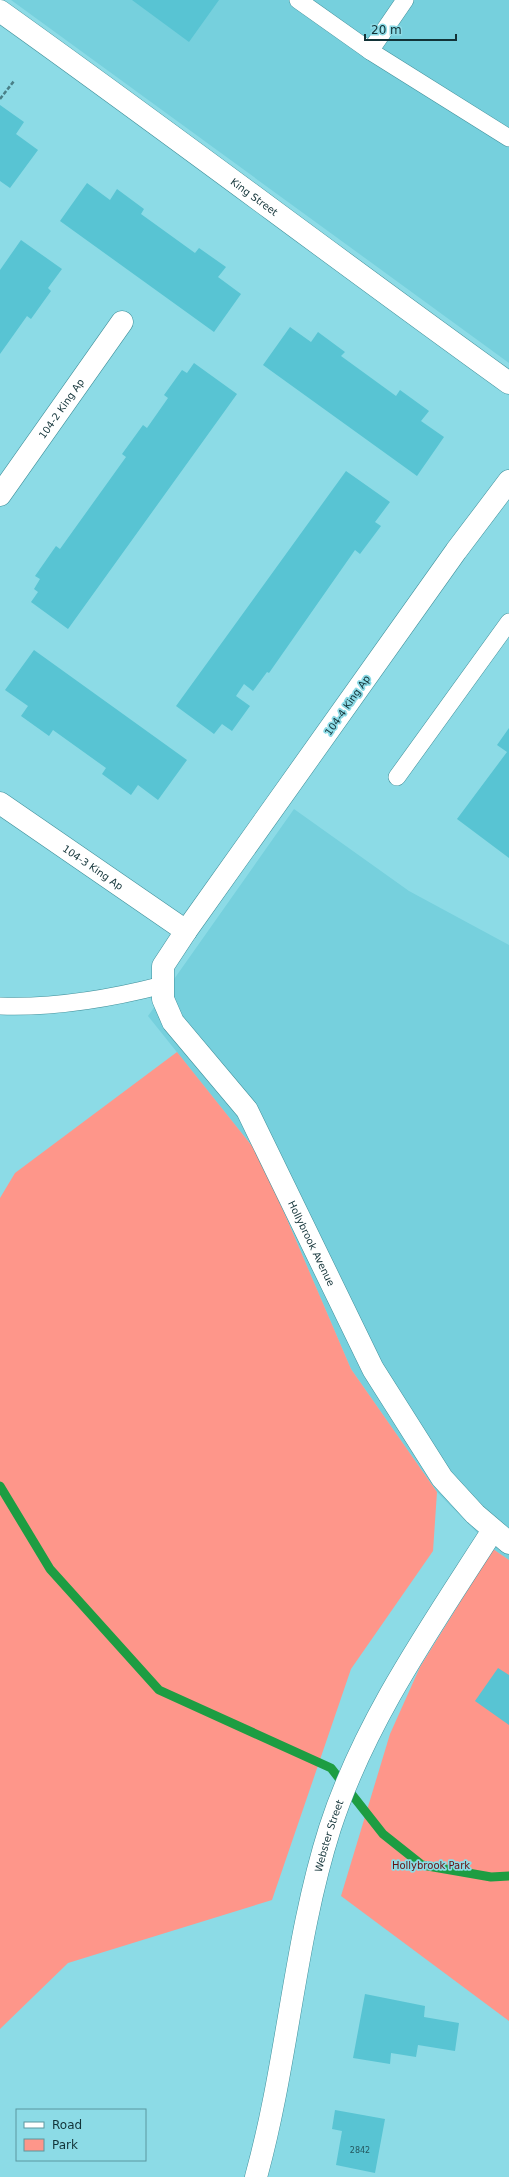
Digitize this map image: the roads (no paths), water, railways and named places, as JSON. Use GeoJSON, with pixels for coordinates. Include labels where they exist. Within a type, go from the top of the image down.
{"type":"FeatureCollection","features":[{"type":"Feature","properties":{"kind":"street","name":"King Street"},"geometry":{"type":"LineString","coordinates":[[0,11],[110,90],[360,276],[509,383]]}},
{"type":"Feature","properties":{"kind":"street","name":"104-2 King Ap"},"geometry":{"type":"LineString","coordinates":[[0,495],[122,322]]}},
{"type":"Feature","properties":{"kind":"street","name":"104-4 King Ap"},"geometry":{"type":"LineString","coordinates":[[186,931],[452,557],[509,481]]}},
{"type":"Feature","properties":{"kind":"street","name":"104-3 King Ap"},"geometry":{"type":"LineString","coordinates":[[0,802],[186,931]]}},
{"type":"Feature","properties":{"kind":"street","name":"Hollybrook Avenue"},"geometry":{"type":"LineString","coordinates":[[186,931],[163,966],[163,999],[173,1022],[247,1110],[373,1369],[442,1478],[501,1536]]}},
{"type":"Feature","properties":{"kind":"street","name":"Webster Street"},"geometry":{"type":"LineString","coordinates":[[256,2177],[268,2134],[315,1881],[331,1826],[363,1746],[426,1634],[501,1536]]}},
{"type":"Feature","properties":{"kind":"lane"},"geometry":{"type":"LineString","coordinates":[[298,0],[370,51],[509,138]]}},
{"type":"Feature","properties":{"kind":"lane"},"geometry":{"type":"LineString","coordinates":[[370,51],[405,0]]}},
{"type":"Feature","properties":{"kind":"lane"},"geometry":{"type":"LineString","coordinates":[[397,776],[509,622]]}},
{"type":"Feature","properties":{"kind":"lane"},"geometry":{"type":"LineString","coordinates":[[0,1006],[75,1004],[163,985]]}},
{"type":"Feature","properties":{"kind":"waterway"},"geometry":{"type":"LineString","coordinates":[[0,1486],[50,1569],[159,1690],[331,1768],[383,1834],[422,1865],[491,1877],[509,1876]]}},
{"type":"Feature","properties":{"kind":"park label","name":"Hollybrook Park"},"geometry":{"type":"Point","coordinates":[431,1865]}}]}
